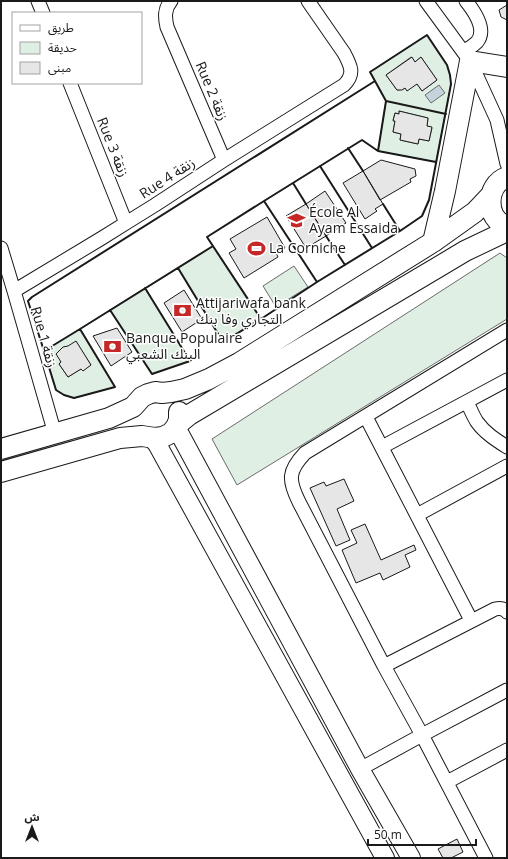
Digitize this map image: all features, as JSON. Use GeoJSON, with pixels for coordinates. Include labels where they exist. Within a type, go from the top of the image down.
{"type":"FeatureCollection","features":[{"type":"Feature","properties":{"kind":"main road"},"geometry":{"type":"LineString","coordinates":[[433,242],[445,191],[466,56],[507,67]]}},
{"type":"Feature","properties":{"kind":"main road"},"geometry":{"type":"LineString","coordinates":[[507,177],[493,188],[490,204],[492,213],[497,220],[507,226]]}},
{"type":"Feature","properties":{"kind":"main road"},"geometry":{"type":"LineString","coordinates":[[162,393],[190,388],[239,363],[433,242],[475,212],[491,196]]}},
{"type":"Feature","properties":{"kind":"main road"},"geometry":{"type":"LineString","coordinates":[[1,472],[120,438],[142,436],[160,438],[171,434],[189,415],[465,251],[507,231]]}},
{"type":"Feature","properties":{"kind":"main road"},"geometry":{"type":"LineString","coordinates":[[1,449],[109,418],[133,407],[142,397],[148,394],[155,392],[170,396],[177,405],[179,412],[177,426],[360,769],[411,858]]}},
{"type":"Feature","properties":{"kind":"main road"},"geometry":{"type":"LineString","coordinates":[[137,403],[134,412],[135,422],[140,431],[150,437],[157,444],[385,858]]}},
{"type":"Feature","properties":{"kind":"street"},"geometry":{"type":"LineString","coordinates":[[38,1],[43,12]]}},
{"type":"Feature","properties":{"kind":"street","name":"Rue 2 زنقة"},"geometry":{"type":"LineString","coordinates":[[171,1],[167,5],[165,14],[167,28],[224,160]]}},
{"type":"Feature","properties":{"kind":"street","name":"Rue 4 زنقة"},"geometry":{"type":"LineString","coordinates":[[14,291],[155,205],[337,90],[348,80],[351,75],[349,62],[308,1]]}},
{"type":"Feature","properties":{"kind":"street"},"geometry":{"type":"LineString","coordinates":[[426,1],[466,56],[497,120],[507,164]]}},
{"type":"Feature","properties":{"kind":"street"},"geometry":{"type":"LineString","coordinates":[[466,1],[473,9],[478,19],[480,36],[478,41],[472,46],[466,56]]}},
{"type":"Feature","properties":{"kind":"street","name":"Rue 3 زنقة"},"geometry":{"type":"LineString","coordinates":[[70,84],[126,223]]}},
{"type":"Feature","properties":{"kind":"street","name":"Rue 1 زنقة"},"geometry":{"type":"LineString","coordinates":[[1,248],[55,434]]}},
{"type":"Feature","properties":{"kind":"street"},"geometry":{"type":"LineString","coordinates":[[486,858],[422,734],[384,666],[293,489],[291,479],[292,470],[305,453],[507,330]]}},
{"type":"Feature","properties":{"kind":"street"},"geometry":{"type":"LineString","coordinates":[[382,447],[507,380]]}},
{"type":"Feature","properties":{"kind":"street"},"geometry":{"type":"LineString","coordinates":[[467,402],[476,421],[481,427],[507,447]]}},
{"type":"Feature","properties":{"kind":"street"},"geometry":{"type":"LineString","coordinates":[[366,417],[471,620]]}},
{"type":"Feature","properties":{"kind":"street"},"geometry":{"type":"LineString","coordinates":[[417,515],[507,466]]}},
{"type":"Feature","properties":{"kind":"street"},"geometry":{"type":"LineString","coordinates":[[384,666],[495,609],[501,608],[507,612]]}},
{"type":"Feature","properties":{"kind":"street"},"geometry":{"type":"LineString","coordinates":[[360,769],[422,734],[507,690]]}},
{"type":"Feature","properties":{"kind":"street"},"geometry":{"type":"LineString","coordinates":[[447,782],[507,750]]}},
{"type":"Feature","properties":{"kind":"green space"},"geometry":{"type":"Polygon","coordinates":[[[427,35],[447,65],[451,84],[436,162],[378,151],[386,101],[370,72],[427,35]],[[411,57],[386,75],[397,90],[417,84],[422,91],[437,80],[421,57],[415,62],[411,57]],[[399,111],[399,114],[395,113],[393,120],[395,121],[393,132],[401,134],[400,140],[418,144],[419,139],[429,141],[432,128],[427,126],[428,118],[399,111]]]}},
{"type":"Feature","properties":{"kind":"green space"},"geometry":{"type":"Polygon","coordinates":[[[213,246],[261,319],[223,342],[178,268],[213,246]]]}},
{"type":"Feature","properties":{"kind":"green space"},"geometry":{"type":"Polygon","coordinates":[[[500,253],[507,258],[507,319],[237,485],[212,439],[500,253]]]}},
{"type":"Feature","properties":{"kind":"green space"},"geometry":{"type":"Polygon","coordinates":[[[294,266],[308,287],[276,307],[263,286],[294,266]]]}},
{"type":"Feature","properties":{"kind":"green space"},"geometry":{"type":"Polygon","coordinates":[[[145,288],[190,361],[152,374],[110,310],[145,288]]]}},
{"type":"Feature","properties":{"kind":"green space"},"geometry":{"type":"Polygon","coordinates":[[[80,329],[115,387],[74,398],[64,395],[56,390],[44,351],[80,329]],[[76,342],[59,364],[68,377],[91,365],[76,342]]]}},
{"type":"Feature","properties":{"kind":"shaded area"},"geometry":{"type":"Polygon","coordinates":[[[439,85],[445,93],[431,103],[425,95],[439,85]]]}},
{"type":"Feature","properties":{"kind":"building"},"geometry":{"type":"Polygon","coordinates":[[[507,5],[507,20],[501,17],[499,10],[507,5]]]}},
{"type":"Feature","properties":{"kind":"building"},"geometry":{"type":"Polygon","coordinates":[[[412,57],[415,62],[421,57],[437,80],[422,91],[417,84],[407,91],[405,88],[402,90],[397,90],[386,75],[412,57]]]}},
{"type":"Feature","properties":{"kind":"building"},"geometry":{"type":"Polygon","coordinates":[[[399,111],[428,118],[427,126],[432,127],[429,141],[419,139],[418,144],[400,140],[401,134],[393,132],[395,113],[399,114],[399,111]]]}},
{"type":"Feature","properties":{"kind":"building"},"geometry":{"type":"Polygon","coordinates":[[[381,160],[415,169],[416,176],[410,179],[411,182],[380,200],[363,171],[381,160]]]}},
{"type":"Feature","properties":{"kind":"building"},"geometry":{"type":"Polygon","coordinates":[[[363,171],[383,204],[375,209],[377,211],[365,219],[343,183],[363,171]]]}},
{"type":"Feature","properties":{"kind":"building"},"geometry":{"type":"Polygon","coordinates":[[[325,191],[346,223],[326,236],[306,204],[325,191]]]}},
{"type":"Feature","properties":{"kind":"building"},"geometry":{"type":"Polygon","coordinates":[[[306,204],[326,236],[306,248],[286,216],[306,204]]]}},
{"type":"Feature","properties":{"kind":"building"},"geometry":{"type":"Polygon","coordinates":[[[267,217],[285,248],[276,253],[278,257],[244,278],[229,253],[236,249],[230,239],[267,217]]]}},
{"type":"Feature","properties":{"kind":"building"},"geometry":{"type":"Polygon","coordinates":[[[184,290],[202,319],[182,332],[164,303],[184,290]]]}},
{"type":"Feature","properties":{"kind":"building"},"geometry":{"type":"Polygon","coordinates":[[[117,328],[132,352],[111,366],[93,336],[117,328]]]}},
{"type":"Feature","properties":{"kind":"building"},"geometry":{"type":"Polygon","coordinates":[[[76,341],[91,365],[83,371],[81,369],[68,377],[59,364],[61,362],[56,354],[63,347],[76,341]]]}},
{"type":"Feature","properties":{"kind":"building"},"geometry":{"type":"Polygon","coordinates":[[[344,479],[354,501],[337,509],[350,540],[336,546],[310,488],[324,482],[326,486],[344,479]]]}},
{"type":"Feature","properties":{"kind":"building"},"geometry":{"type":"Polygon","coordinates":[[[365,524],[381,560],[414,545],[416,550],[405,555],[410,567],[383,580],[380,573],[356,583],[342,550],[357,543],[351,530],[365,524]]]}},
{"type":"Feature","properties":{"kind":"building"},"geometry":{"type":"Polygon","coordinates":[[[457,839],[463,852],[451,858],[443,858],[438,849],[457,839]]]}},
{"type":"Feature","properties":{"kind":"wall"},"geometry":{"type":"LineString","coordinates":[[264,201],[362,140],[378,151],[386,101],[370,72],[427,35],[447,65],[451,84],[429,200],[422,216],[317,282]]}},
{"type":"Feature","properties":{"kind":"wall"},"geometry":{"type":"LineString","coordinates":[[44,351],[28,301],[32,297],[375,81]]}},
{"type":"Feature","properties":{"kind":"wall"},"geometry":{"type":"LineString","coordinates":[[386,101],[446,114]]}},
{"type":"Feature","properties":{"kind":"wall"},"geometry":{"type":"LineString","coordinates":[[348,148],[363,171]]}},
{"type":"Feature","properties":{"kind":"wall"},"geometry":{"type":"LineString","coordinates":[[378,151],[436,162]]}},
{"type":"Feature","properties":{"kind":"wall"},"geometry":{"type":"LineString","coordinates":[[320,166],[372,248]]}},
{"type":"Feature","properties":{"kind":"wall"},"geometry":{"type":"LineString","coordinates":[[293,183],[306,204]]}},
{"type":"Feature","properties":{"kind":"wall"},"geometry":{"type":"LineString","coordinates":[[178,268],[223,342],[261,319],[207,237],[264,201],[317,282],[261,319]]}},
{"type":"Feature","properties":{"kind":"wall"},"geometry":{"type":"LineString","coordinates":[[383,204],[400,231]]}},
{"type":"Feature","properties":{"kind":"wall"},"geometry":{"type":"LineString","coordinates":[[326,236],[345,265]]}},
{"type":"Feature","properties":{"kind":"wall"},"geometry":{"type":"LineString","coordinates":[[80,329],[213,246]]}},
{"type":"Feature","properties":{"kind":"wall"},"geometry":{"type":"LineString","coordinates":[[110,310],[152,374],[190,361],[145,288]]}},
{"type":"Feature","properties":{"kind":"wall"},"geometry":{"type":"LineString","coordinates":[[80,329],[115,387],[74,398],[64,395],[56,390],[44,351],[80,329]]}},
{"type":"Feature","properties":{"kind":"place","name":"École Al Ayam Essaida"},"geometry":{"type":"Point","coordinates":[296,220]}},
{"type":"Feature","properties":{"kind":"place","name":"La Corniche"},"geometry":{"type":"Point","coordinates":[256,248]}},
{"type":"Feature","properties":{"kind":"place","name":"Attijariwafa bank التجاري وفا بنك"},"geometry":{"type":"Point","coordinates":[183,311]}},
{"type":"Feature","properties":{"kind":"place","name":"Banque Populaire البنك الشعبي"},"geometry":{"type":"Point","coordinates":[113,346]}}]}
